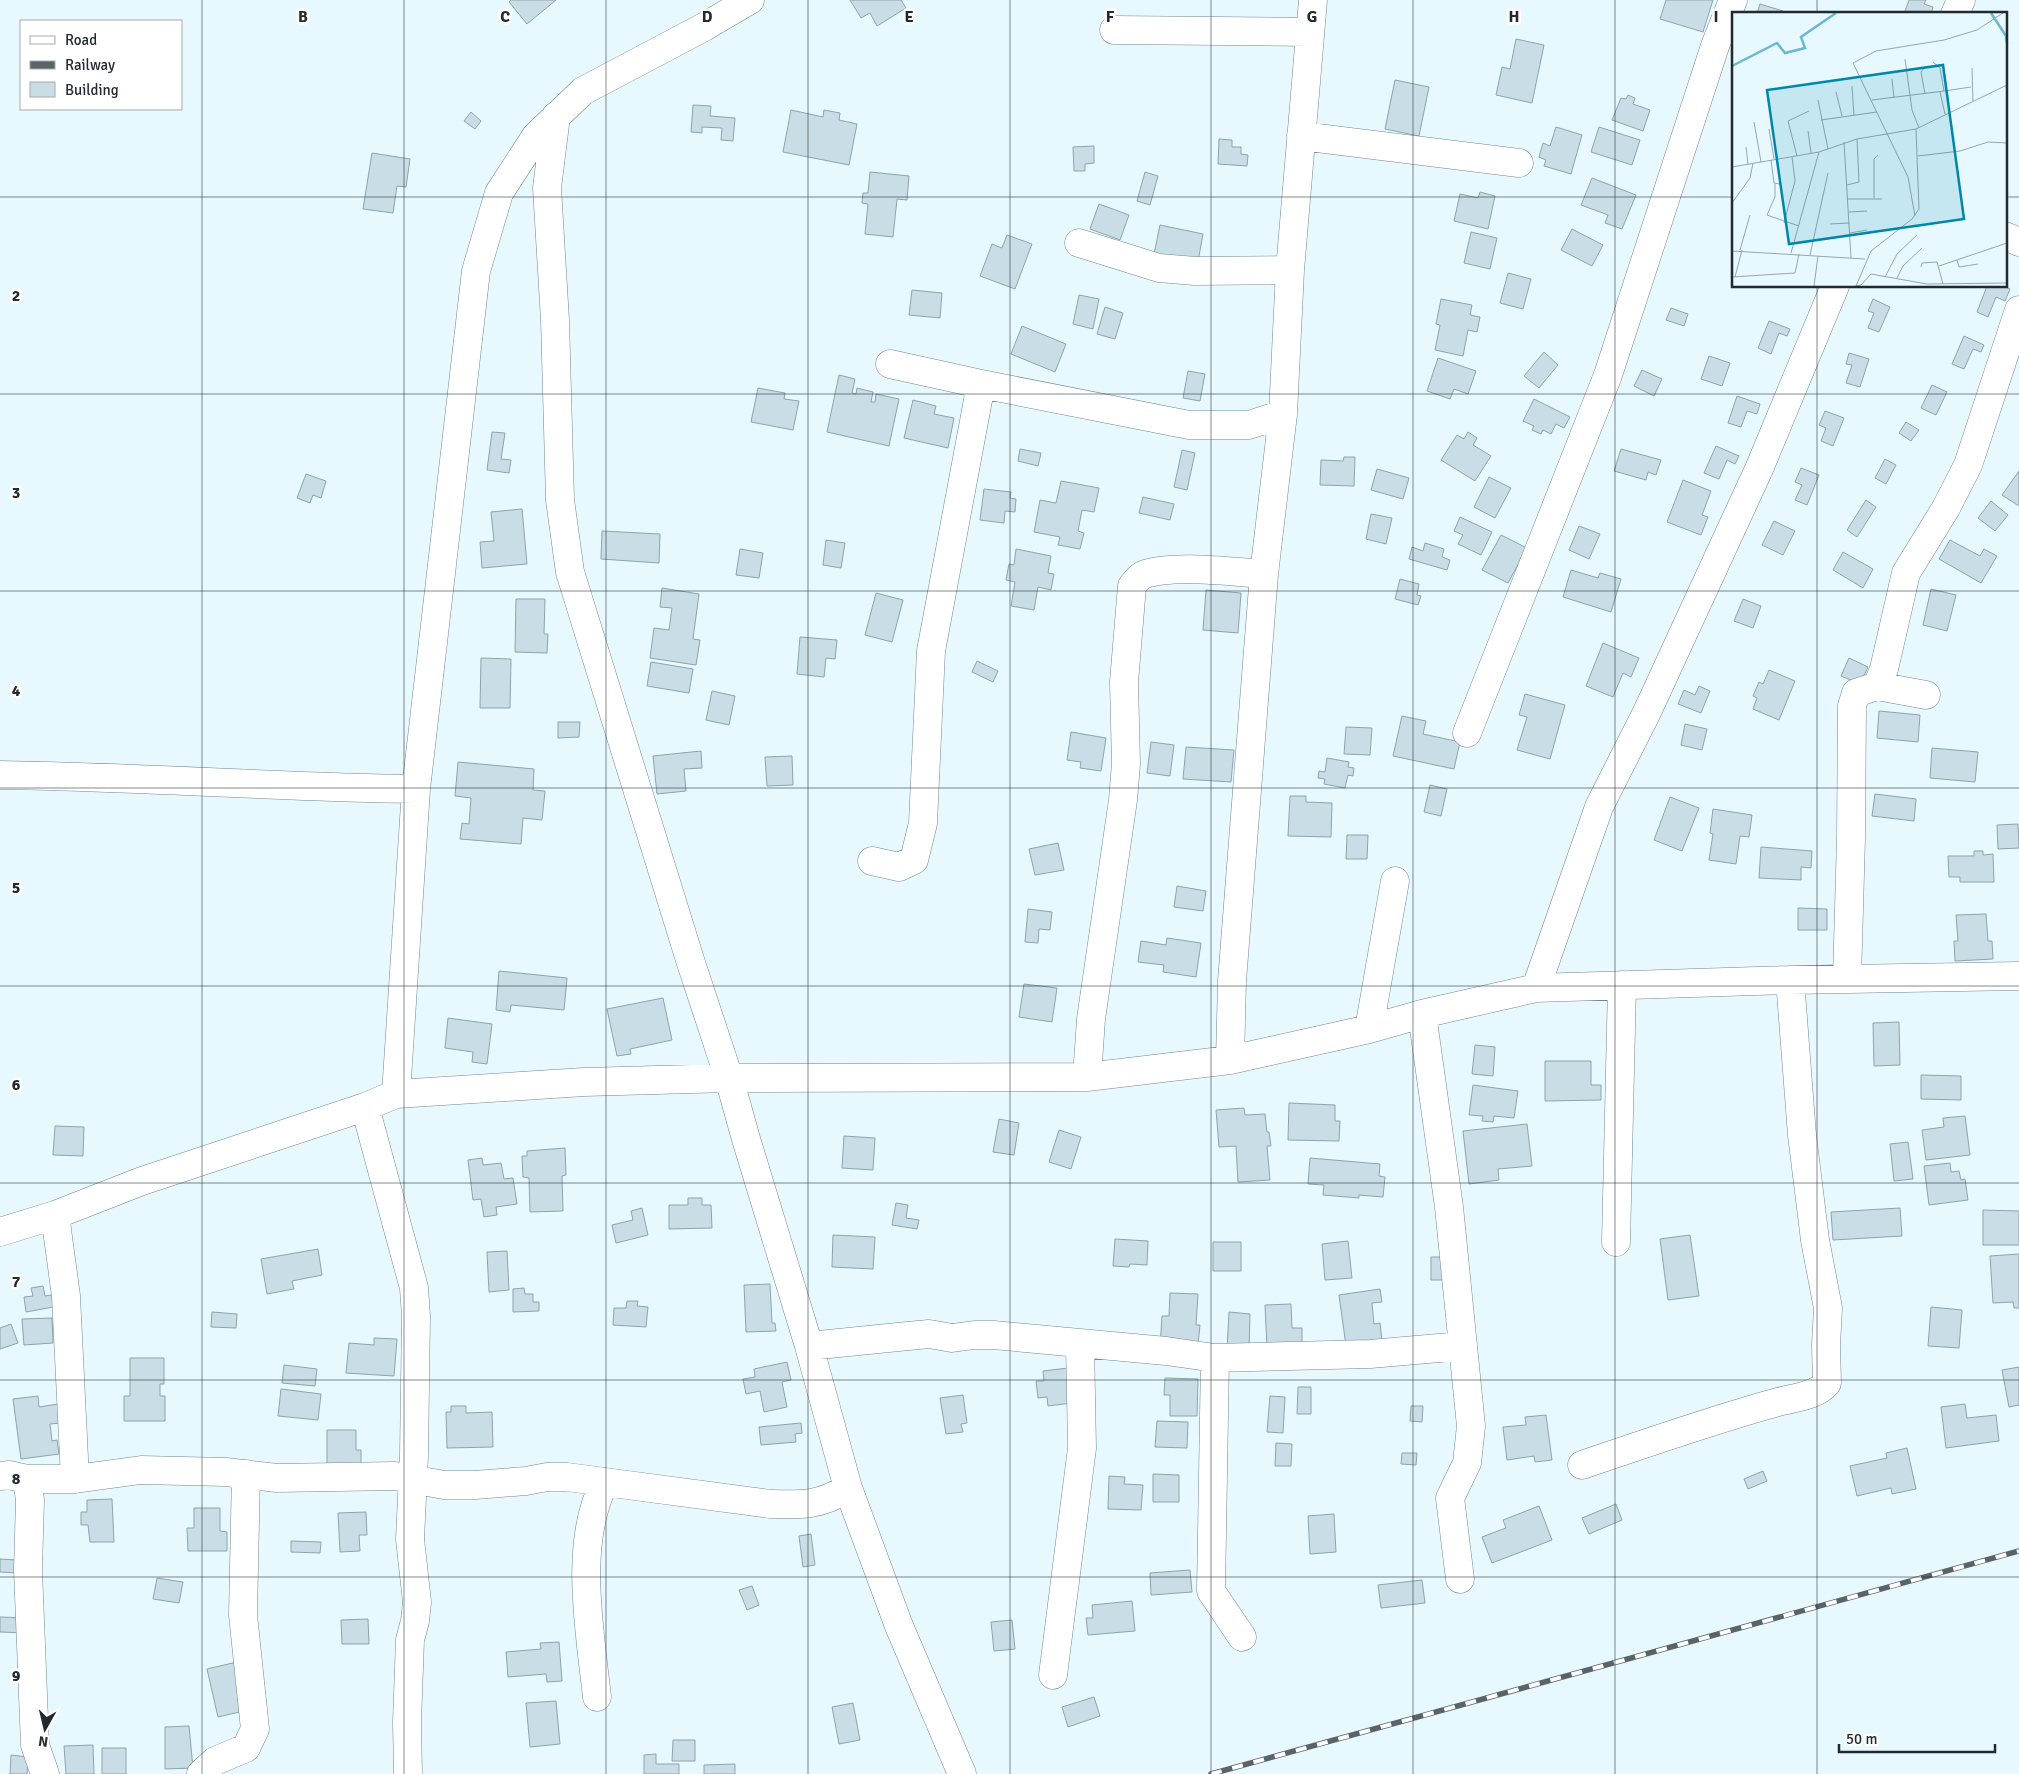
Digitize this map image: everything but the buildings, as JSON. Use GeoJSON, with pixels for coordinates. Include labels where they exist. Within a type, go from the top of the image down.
{"type":"FeatureCollection","features":[{"type":"Feature","properties":{"kind":"street"},"geometry":{"type":"LineString","coordinates":[[396,1094],[416,789],[476,271],[499,193],[536,136],[583,91],[704,27],[750,0]]}},
{"type":"Feature","properties":{"kind":"street"},"geometry":{"type":"LineString","coordinates":[[1230,1060],[1232,981],[1264,574],[1284,414],[1290,270],[1313,0]]}},
{"type":"Feature","properties":{"kind":"street"},"geometry":{"type":"LineString","coordinates":[[1467,733],[1608,376],[1715,46],[1733,0]]}},
{"type":"Feature","properties":{"kind":"street"},"geometry":{"type":"LineString","coordinates":[[1956,12],[1961,0]]}},
{"type":"Feature","properties":{"kind":"street"},"geometry":{"type":"LineString","coordinates":[[1114,30],[1309,32]]}},
{"type":"Feature","properties":{"kind":"street"},"geometry":{"type":"LineString","coordinates":[[556,116],[547,188],[556,320],[560,500],[570,572],[635,785],[729,1078],[809,1346],[848,1488],[900,1626],[962,1774]]}},
{"type":"Feature","properties":{"kind":"street"},"geometry":{"type":"LineString","coordinates":[[1301,136],[1519,163]]}},
{"type":"Feature","properties":{"kind":"street"},"geometry":{"type":"LineString","coordinates":[[2006,236],[2019,242]]}},
{"type":"Feature","properties":{"kind":"street"},"geometry":{"type":"LineString","coordinates":[[1079,243],[1159,268],[1195,271],[1290,270]]}},
{"type":"Feature","properties":{"kind":"street"},"geometry":{"type":"LineString","coordinates":[[1536,988],[1599,807],[1647,712],[1759,469],[1834,288]]}},
{"type":"Feature","properties":{"kind":"street"},"geometry":{"type":"LineString","coordinates":[[1877,686],[1884,669],[1906,573],[1946,508],[1968,465],[2019,310]]}},
{"type":"Feature","properties":{"kind":"street"},"geometry":{"type":"LineString","coordinates":[[890,364],[1189,425],[1249,425],[1284,414]]}},
{"type":"Feature","properties":{"kind":"street"},"geometry":{"type":"LineString","coordinates":[[872,862],[899,867],[914,860],[924,823],[926,730],[931,651],[981,384]]}},
{"type":"Feature","properties":{"kind":"street"},"geometry":{"type":"LineString","coordinates":[[1087,1077],[1092,1018],[1123,800],[1126,764],[1124,682],[1132,586],[1141,576],[1161,570],[1264,574]]}},
{"type":"Feature","properties":{"kind":"street"},"geometry":{"type":"LineString","coordinates":[[1847,979],[1852,706],[1856,692],[1877,686],[1926,695]]}},
{"type":"Feature","properties":{"kind":"street"},"geometry":{"type":"LineString","coordinates":[[0,774],[310,788],[416,789]]}},
{"type":"Feature","properties":{"kind":"street"},"geometry":{"type":"LineString","coordinates":[[1369,1029],[1395,880]]}},
{"type":"Feature","properties":{"kind":"street"},"geometry":{"type":"LineString","coordinates":[[0,1232],[55,1215],[142,1181],[365,1107],[396,1094],[584,1082],[729,1078],[1087,1077],[1230,1060],[1369,1029],[1422,1014],[1536,988],[1790,980],[2019,976]]}},
{"type":"Feature","properties":{"kind":"street"},"geometry":{"type":"LineString","coordinates":[[1582,1465],[1732,1414],[1810,1394],[1827,1384],[1826,1345],[1828,1308],[1815,1240],[1802,1135],[1790,980]]}},
{"type":"Feature","properties":{"kind":"street"},"geometry":{"type":"LineString","coordinates":[[1616,1242],[1622,985]]}},
{"type":"Feature","properties":{"kind":"street"},"geometry":{"type":"LineString","coordinates":[[1422,1014],[1449,1207],[1471,1426],[1467,1463],[1450,1498],[1460,1579]]}},
{"type":"Feature","properties":{"kind":"street"},"geometry":{"type":"LineString","coordinates":[[365,1107],[414,1288],[416,1316],[410,1539],[417,1602],[416,1621],[410,1640],[408,1774]]}},
{"type":"Feature","properties":{"kind":"street"},"geometry":{"type":"LineString","coordinates":[[55,1215],[66,1296],[75,1479]]}},
{"type":"Feature","properties":{"kind":"street"},"geometry":{"type":"LineString","coordinates":[[809,1346],[929,1334],[952,1338],[994,1335],[1166,1351],[1215,1358],[1370,1354],[1462,1346]]}},
{"type":"Feature","properties":{"kind":"street"},"geometry":{"type":"LineString","coordinates":[[1053,1675],[1082,1448],[1080,1344]]}},
{"type":"Feature","properties":{"kind":"street"},"geometry":{"type":"LineString","coordinates":[[1215,1358],[1211,1591],[1242,1638]]}},
{"type":"Feature","properties":{"kind":"street"},"geometry":{"type":"LineString","coordinates":[[0,1476],[9,1475],[27,1479],[75,1479],[141,1470],[246,1474],[286,1478],[395,1476],[444,1485],[475,1485],[526,1481],[547,1477],[567,1477],[770,1504],[800,1505],[821,1502],[848,1488]]}},
{"type":"Feature","properties":{"kind":"street"},"geometry":{"type":"LineString","coordinates":[[201,1774],[215,1761],[246,1748],[254,1729],[243,1615],[246,1474]]}},
{"type":"Feature","properties":{"kind":"street"},"geometry":{"type":"LineString","coordinates":[[27,1479],[30,1500],[28,1570],[35,1746],[45,1774]]}},
{"type":"Feature","properties":{"kind":"street"},"geometry":{"type":"LineString","coordinates":[[597,1697],[586,1563],[595,1506],[606,1482]]}},
{"type":"Feature","properties":{"kind":"railway"},"geometry":{"type":"LineString","coordinates":[[1211,1774],[2019,1551]]}}]}
